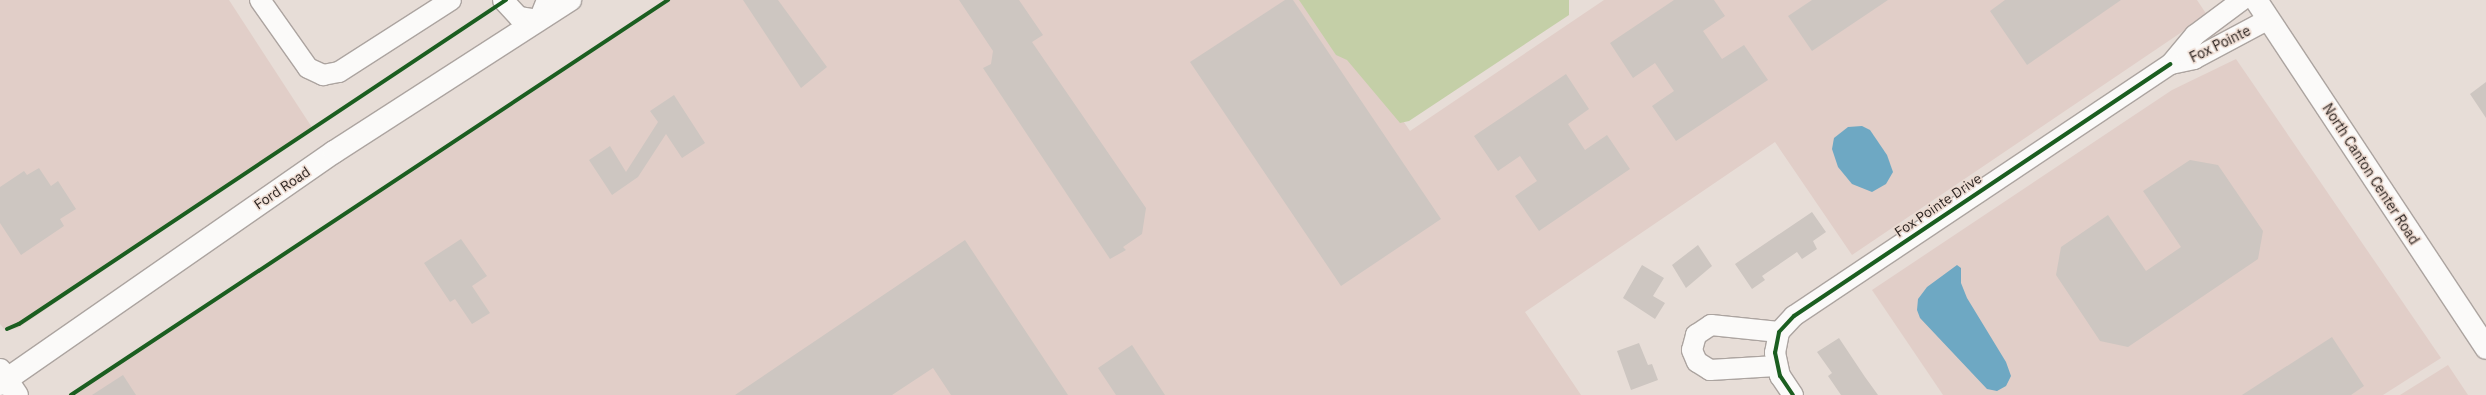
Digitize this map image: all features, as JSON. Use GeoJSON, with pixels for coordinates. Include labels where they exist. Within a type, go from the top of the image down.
{"type":"FeatureCollection","features":[{"type":"Feature","properties":{"kind":"main road","name":"Ford Road"},"geometry":{"type":"LineString","coordinates":[[6,382],[334,152],[543,10],[570,0]]}},
{"type":"Feature","properties":{"kind":"main road","name":"North Canton Center Road"},"geometry":{"type":"LineString","coordinates":[[2256,0],[2486,348]]}},
{"type":"Feature","properties":{"kind":"street"},"geometry":{"type":"LineString","coordinates":[[260,0],[308,68],[323,75],[340,72],[452,0]]}},
{"type":"Feature","properties":{"kind":"street"},"geometry":{"type":"LineString","coordinates":[[503,0],[519,17],[543,10]]}},
{"type":"Feature","properties":{"kind":"street","name":"Fox Pointe"},"geometry":{"type":"LineString","coordinates":[[2171,64],[2195,35],[2242,0]]}},
{"type":"Feature","properties":{"kind":"street","name":"Fox Pointe"},"geometry":{"type":"LineString","coordinates":[[2171,64],[2194,59],[2269,19]]}},
{"type":"Feature","properties":{"kind":"street","name":"Fox Pointe Drive"},"geometry":{"type":"LineString","coordinates":[[1779,332],[1794,316],[2171,64]]}},
{"type":"Feature","properties":{"kind":"street"},"geometry":{"type":"LineString","coordinates":[[1776,366],[1710,370],[1697,362],[1692,350],[1696,334],[1711,325],[1779,332],[1775,346],[1776,366],[1793,395]]}},
{"type":"Feature","properties":{"kind":"shaded area"},"geometry":{"type":"Polygon","coordinates":[[[0,0],[229,0],[313,129],[18,328],[5,330],[0,324],[0,0]]]}},
{"type":"Feature","properties":{"kind":"shaded area"},"geometry":{"type":"Polygon","coordinates":[[[666,0],[1320,0],[1410,131],[1604,0],[2197,0],[2207,15],[1852,255],[1775,142],[1525,312],[1581,395],[71,395],[666,0]]]}},
{"type":"Feature","properties":{"kind":"shaded area"},"geometry":{"type":"Polygon","coordinates":[[[2236,59],[2441,358],[2383,395],[1943,395],[1872,290],[2172,90],[2236,59]]]}},
{"type":"Feature","properties":{"kind":"shaded area"},"geometry":{"type":"Polygon","coordinates":[[[2448,365],[2468,395],[2400,395],[2448,365]]]}},
{"type":"Feature","properties":{"kind":"green space"},"geometry":{"type":"Polygon","coordinates":[[[1299,0],[1569,0],[1569,15],[1409,121],[1400,123],[1347,60],[1336,55],[1299,0]]]}},
{"type":"Feature","properties":{"kind":"water"},"geometry":{"type":"Polygon","coordinates":[[[1862,126],[1870,130],[1887,155],[1893,172],[1886,184],[1872,192],[1852,184],[1838,167],[1832,149],[1834,138],[1848,127],[1862,126]]]}},
{"type":"Feature","properties":{"kind":"water"},"geometry":{"type":"Polygon","coordinates":[[[1957,265],[1961,268],[1961,283],[1967,298],[2006,362],[2011,376],[2006,386],[1997,391],[1987,389],[1920,318],[1917,310],[1918,299],[1927,287],[1957,265]]]}},
{"type":"Feature","properties":{"kind":"building"},"geometry":{"type":"Polygon","coordinates":[[[743,0],[778,0],[827,67],[801,88],[743,0]]]}},
{"type":"Feature","properties":{"kind":"building"},"geometry":{"type":"Polygon","coordinates":[[[959,0],[1019,0],[1043,35],[1032,42],[1146,208],[1142,234],[1123,247],[1126,250],[1110,259],[983,68],[991,64],[993,51],[959,0]]]}},
{"type":"Feature","properties":{"kind":"building"},"geometry":{"type":"Polygon","coordinates":[[[1285,0],[1293,0],[1441,219],[1341,286],[1190,62],[1285,0]]]}},
{"type":"Feature","properties":{"kind":"building"},"geometry":{"type":"Polygon","coordinates":[[[1674,0],[1714,0],[1725,16],[1703,31],[1722,59],[1744,45],[1768,80],[1676,141],[1652,106],[1674,91],[1655,63],[1633,78],[1610,43],[1674,0]]]}},
{"type":"Feature","properties":{"kind":"building"},"geometry":{"type":"Polygon","coordinates":[[[1812,0],[1888,0],[1812,51],[1788,16],[1812,0]]]}},
{"type":"Feature","properties":{"kind":"building"},"geometry":{"type":"Polygon","coordinates":[[[2005,0],[2121,0],[2027,65],[1990,11],[2005,0]]]}},
{"type":"Feature","properties":{"kind":"building"},"geometry":{"type":"Polygon","coordinates":[[[1566,74],[1589,109],[1568,124],[1585,150],[1607,135],[1630,169],[1539,231],[1515,196],[1537,181],[1520,156],[1498,171],[1474,136],[1566,74]]]}},
{"type":"Feature","properties":{"kind":"building"},"geometry":{"type":"Polygon","coordinates":[[[2486,82],[2486,118],[2470,94],[2486,82]]]}},
{"type":"Feature","properties":{"kind":"building"},"geometry":{"type":"Polygon","coordinates":[[[674,95],[705,143],[682,158],[666,134],[638,177],[612,195],[589,160],[610,146],[626,172],[658,122],[650,111],[674,95]]]}},
{"type":"Feature","properties":{"kind":"building"},"geometry":{"type":"Polygon","coordinates":[[[2190,160],[2218,165],[2263,231],[2258,259],[2128,347],[2100,341],[2056,275],[2061,247],[2108,215],[2146,271],[2181,247],[2143,191],[2190,160]]]}},
{"type":"Feature","properties":{"kind":"building"},"geometry":{"type":"Polygon","coordinates":[[[39,168],[51,186],[58,181],[76,209],[60,219],[64,226],[21,255],[0,223],[0,187],[24,171],[27,175],[39,168]]]}},
{"type":"Feature","properties":{"kind":"building"},"geometry":{"type":"Polygon","coordinates":[[[1812,212],[1826,232],[1813,241],[1817,249],[1802,259],[1797,252],[1762,276],[1765,280],[1752,289],[1735,264],[1812,212]]]}},
{"type":"Feature","properties":{"kind":"building"},"geometry":{"type":"Polygon","coordinates":[[[461,239],[487,276],[472,286],[490,313],[472,324],[455,299],[450,302],[424,263],[461,239]]]}},
{"type":"Feature","properties":{"kind":"building"},"geometry":{"type":"Polygon","coordinates":[[[965,240],[1068,395],[951,395],[933,368],[892,395],[735,395],[965,240]]]}},
{"type":"Feature","properties":{"kind":"building"},"geometry":{"type":"Polygon","coordinates":[[[1698,245],[1712,266],[1686,288],[1672,265],[1698,245]]]}},
{"type":"Feature","properties":{"kind":"building"},"geometry":{"type":"Polygon","coordinates":[[[1642,265],[1664,278],[1653,296],[1665,303],[1655,319],[1623,298],[1642,265]]]}},
{"type":"Feature","properties":{"kind":"building"},"geometry":{"type":"Polygon","coordinates":[[[2332,337],[2364,386],[2351,395],[2242,395],[2332,337]]]}},
{"type":"Feature","properties":{"kind":"building"},"geometry":{"type":"Polygon","coordinates":[[[1839,338],[1878,395],[1841,395],[1828,376],[1832,373],[1817,352],[1839,338]]]}},
{"type":"Feature","properties":{"kind":"building"},"geometry":{"type":"Polygon","coordinates":[[[1639,343],[1648,365],[1652,364],[1658,380],[1631,390],[1617,351],[1639,343]]]}},
{"type":"Feature","properties":{"kind":"building"},"geometry":{"type":"Polygon","coordinates":[[[1132,345],[1165,395],[1116,395],[1098,368],[1132,345]]]}},
{"type":"Feature","properties":{"kind":"building"},"geometry":{"type":"Polygon","coordinates":[[[123,375],[136,395],[92,395],[123,375]]]}},
{"type":"Feature","properties":{"kind":"cycle path"},"geometry":{"type":"LineString","coordinates":[[7,329],[19,324],[506,0]]}},
{"type":"Feature","properties":{"kind":"cycle path"},"geometry":{"type":"LineString","coordinates":[[71,395],[668,0]]}},
{"type":"Feature","properties":{"kind":"cycle path"},"geometry":{"type":"LineString","coordinates":[[1793,395],[1780,376],[1775,353],[1779,332],[1794,316],[2171,64]]}}]}
